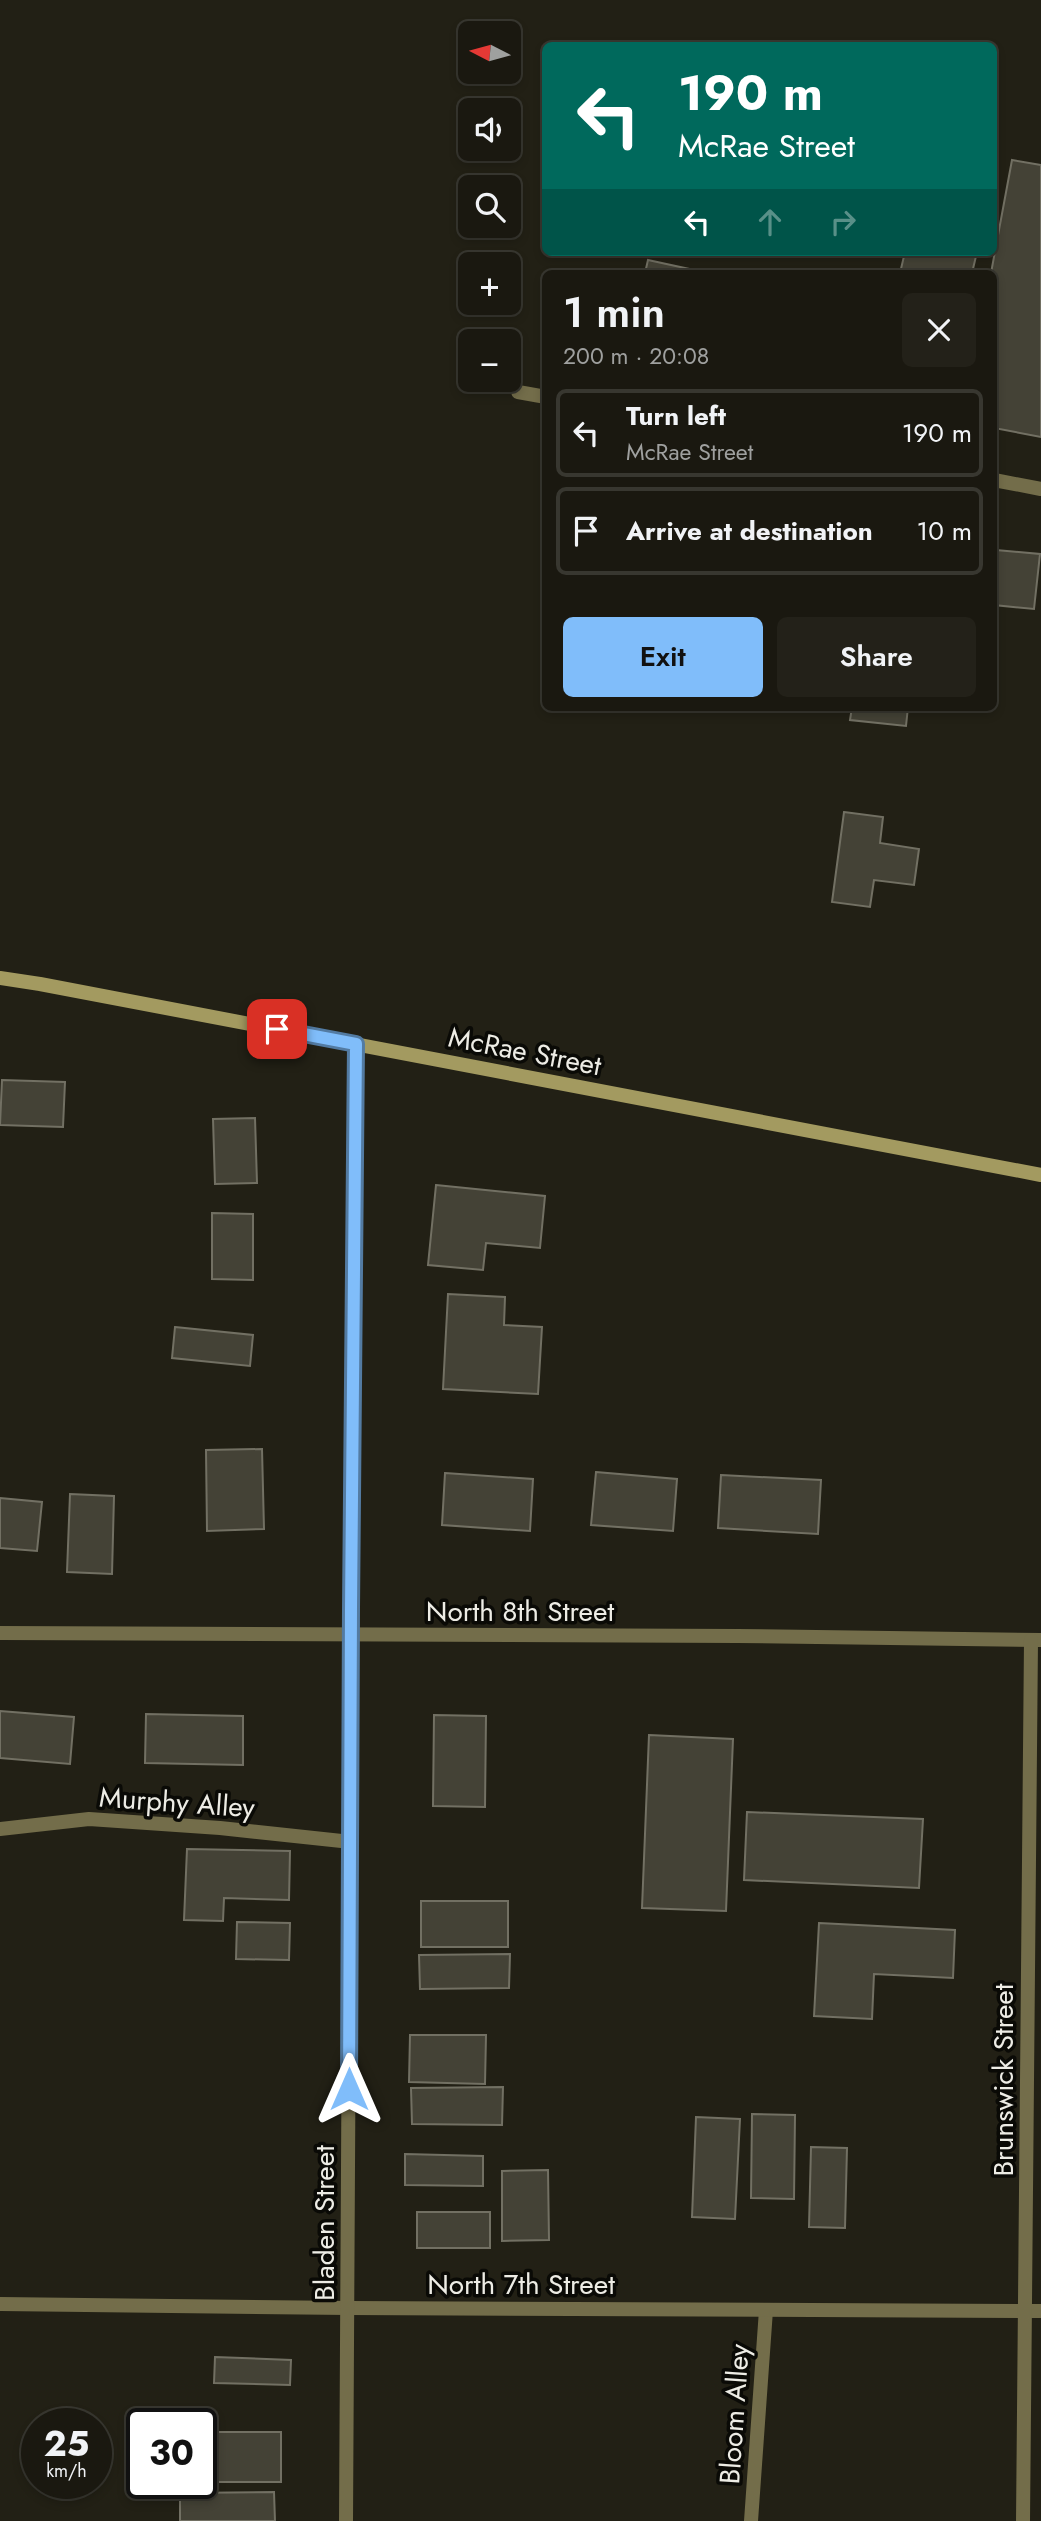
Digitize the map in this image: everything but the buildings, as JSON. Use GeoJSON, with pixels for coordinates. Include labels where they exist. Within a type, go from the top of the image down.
{"type":"FeatureCollection","features":[{"type":"Feature","properties":{"kind":"street"},"geometry":{"type":"LineString","coordinates":[[519,393],[542,396]]}},
{"type":"Feature","properties":{"kind":"street"},"geometry":{"type":"LineString","coordinates":[[997,481],[1041,489]]}},
{"type":"Feature","properties":{"kind":"street","name":"McRae Street"},"geometry":{"type":"LineString","coordinates":[[0,978],[1041,1175]]}},
{"type":"Feature","properties":{"kind":"street","name":"Bladen Street"},"geometry":{"type":"LineString","coordinates":[[346,2521],[356,1044]]}},
{"type":"Feature","properties":{"kind":"street","name":"North 8th Street"},"geometry":{"type":"LineString","coordinates":[[0,1633],[1036,1640]]}},
{"type":"Feature","properties":{"kind":"street","name":"Brunswick Street"},"geometry":{"type":"LineString","coordinates":[[1023,2521],[1036,1640]]}},
{"type":"Feature","properties":{"kind":"street","name":"Murphy Alley"},"geometry":{"type":"LineString","coordinates":[[0,1829],[89,1819],[220,1828],[351,1842]]}},
{"type":"Feature","properties":{"kind":"street","name":"North 7th Street"},"geometry":{"type":"LineString","coordinates":[[0,2304],[1041,2311]]}},
{"type":"Feature","properties":{"kind":"street","name":"Bloom Alley"},"geometry":{"type":"LineString","coordinates":[[751,2521],[766,2310]]}},
{"type":"Feature","properties":{"kind":"route"},"geometry":{"type":"LineString","coordinates":[[277,1029],[356,1044],[349,2089]]}}]}
